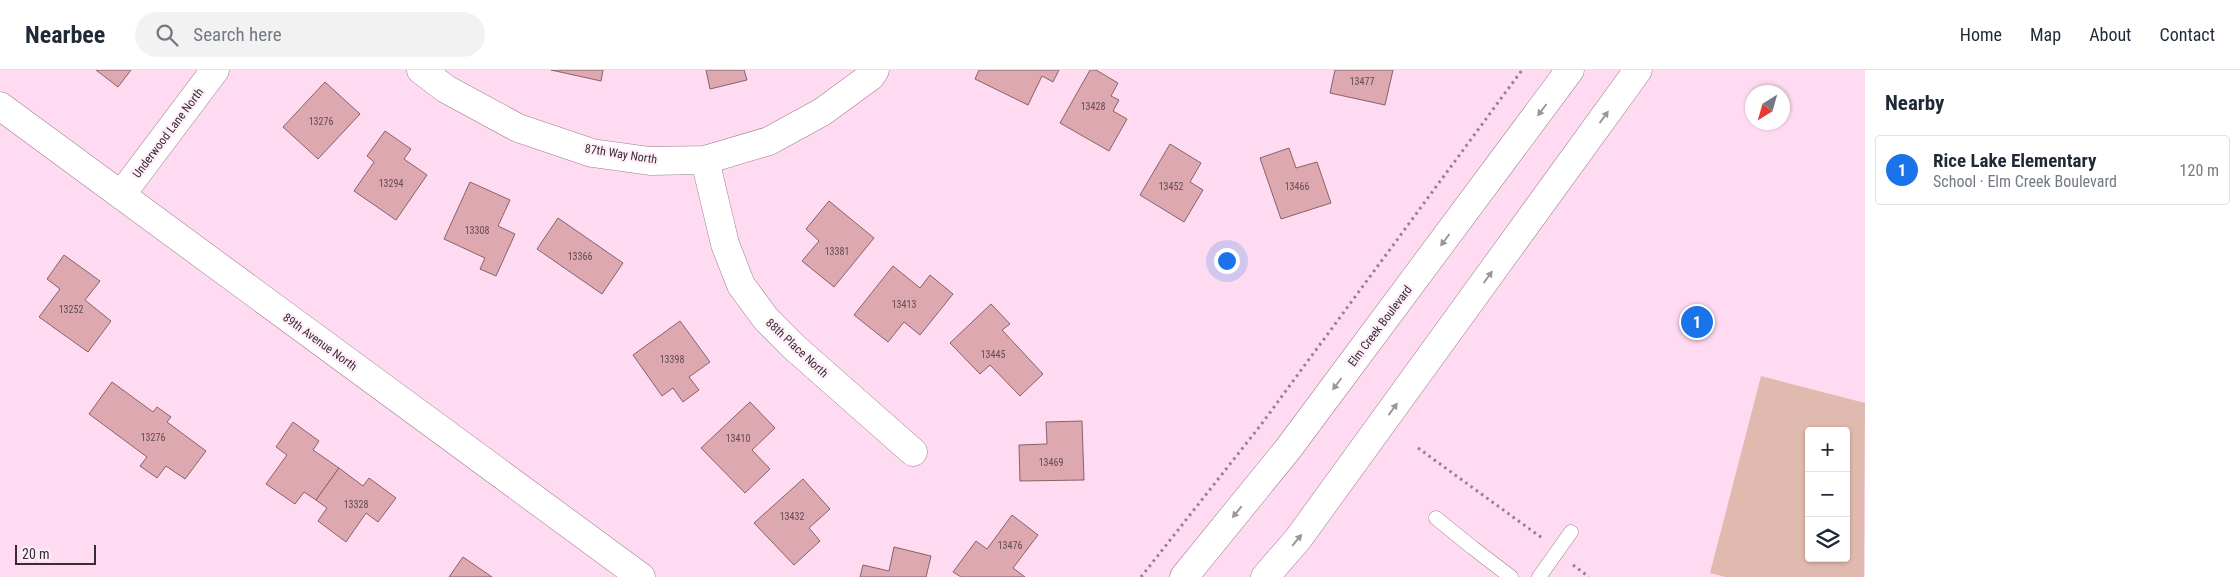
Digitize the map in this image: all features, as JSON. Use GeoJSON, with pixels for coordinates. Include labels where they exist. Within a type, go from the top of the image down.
{"type":"FeatureCollection","features":[{"type":"Feature","properties":{"kind":"street","name":"Underwood Lane North"},"geometry":{"type":"LineString","coordinates":[[120,195],[215,70]]}},
{"type":"Feature","properties":{"kind":"street","name":"87th Way North"},"geometry":{"type":"LineString","coordinates":[[421,70],[446,89],[518,128],[592,153],[650,161],[705,160],[769,141],[822,112],[870,77],[875,70]]}},
{"type":"Feature","properties":{"kind":"street","name":"Elm Creek Boulevard"},"geometry":{"type":"LineString","coordinates":[[1184,577],[1288,449],[1570,70]]}},
{"type":"Feature","properties":{"kind":"street"},"geometry":{"type":"LineString","coordinates":[[1265,577],[1308,525],[1638,70]]}},
{"type":"Feature","properties":{"kind":"street","name":"89th Avenue North"},"geometry":{"type":"LineString","coordinates":[[0,106],[641,577]]}},
{"type":"Feature","properties":{"kind":"street","name":"88th Place North"},"geometry":{"type":"LineString","coordinates":[[705,160],[725,244],[741,284],[761,312],[794,347],[913,452]]}},
{"type":"Feature","properties":{"kind":"lane"},"geometry":{"type":"LineString","coordinates":[[1436,518],[1472,548],[1512,577]]}},
{"type":"Feature","properties":{"kind":"lane"},"geometry":{"type":"LineString","coordinates":[[1539,577],[1571,532]]}},
{"type":"Feature","properties":{"kind":"path"},"geometry":{"type":"LineString","coordinates":[[1140,577],[1260,426],[1522,70]]}},
{"type":"Feature","properties":{"kind":"path"},"geometry":{"type":"LineString","coordinates":[[1418,448],[1536,533],[1589,577]]}},
{"type":"Feature","properties":{"kind":"shaded area"},"geometry":{"type":"Polygon","coordinates":[[[1761,376],[1865,403],[1864,577],[1725,577],[1710,573],[1761,376]]]}},
{"type":"Feature","properties":{"kind":"building"},"geometry":{"type":"Polygon","coordinates":[[[96,70],[131,70],[118,87],[96,70]]]}},
{"type":"Feature","properties":{"kind":"building"},"geometry":{"type":"Polygon","coordinates":[[[551,70],[603,70],[601,81],[551,70]]]}},
{"type":"Feature","properties":{"kind":"building"},"geometry":{"type":"Polygon","coordinates":[[[706,70],[744,70],[747,80],[710,89],[706,70]]]}},
{"type":"Feature","properties":{"kind":"building"},"geometry":{"type":"Polygon","coordinates":[[[979,70],[1059,70],[1053,82],[1042,76],[1028,105],[975,79],[979,70]]]}},
{"type":"Feature","properties":{"kind":"building"},"geometry":{"type":"Polygon","coordinates":[[[1090,70],[1096,70],[1118,83],[1111,96],[1119,100],[1113,111],[1127,119],[1109,151],[1060,123],[1090,70]]]}},
{"type":"Feature","properties":{"kind":"building"},"geometry":{"type":"Polygon","coordinates":[[[1335,70],[1393,70],[1385,105],[1330,93],[1335,70]]]}},
{"type":"Feature","properties":{"kind":"building"},"geometry":{"type":"Polygon","coordinates":[[[325,82],[360,114],[318,159],[283,127],[325,82]]]}},
{"type":"Feature","properties":{"kind":"building"},"geometry":{"type":"Polygon","coordinates":[[[385,131],[411,149],[404,159],[427,175],[396,220],[354,191],[374,162],[367,156],[385,131]]]}},
{"type":"Feature","properties":{"kind":"building"},"geometry":{"type":"Polygon","coordinates":[[[1170,144],[1201,163],[1190,182],[1203,190],[1184,222],[1140,195],[1170,144]]]}},
{"type":"Feature","properties":{"kind":"building"},"geometry":{"type":"Polygon","coordinates":[[[1289,148],[1296,168],[1317,162],[1331,203],[1281,219],[1260,158],[1289,148]]]}},
{"type":"Feature","properties":{"kind":"building"},"geometry":{"type":"Polygon","coordinates":[[[470,182],[510,200],[498,226],[515,234],[496,276],[480,269],[485,258],[444,239],[470,182]]]}},
{"type":"Feature","properties":{"kind":"building"},"geometry":{"type":"Polygon","coordinates":[[[829,201],[874,238],[834,287],[802,261],[819,241],[806,229],[829,201]]]}},
{"type":"Feature","properties":{"kind":"building"},"geometry":{"type":"Polygon","coordinates":[[[558,218],[623,263],[602,294],[537,249],[558,218]]]}},
{"type":"Feature","properties":{"kind":"building"},"geometry":{"type":"Polygon","coordinates":[[[64,255],[100,281],[85,300],[111,321],[88,352],[39,317],[60,289],[47,279],[64,255]]]}},
{"type":"Feature","properties":{"kind":"building"},"geometry":{"type":"Polygon","coordinates":[[[893,266],[920,288],[930,275],[953,294],[920,335],[904,322],[888,342],[854,315],[893,266]]]}},
{"type":"Feature","properties":{"kind":"building"},"geometry":{"type":"Polygon","coordinates":[[[991,304],[1010,324],[1002,330],[1043,374],[1020,396],[990,365],[980,374],[950,343],[991,304]]]}},
{"type":"Feature","properties":{"kind":"building"},"geometry":{"type":"Polygon","coordinates":[[[680,321],[710,362],[689,377],[699,390],[683,402],[673,388],[662,396],[633,355],[680,321]]]}},
{"type":"Feature","properties":{"kind":"building"},"geometry":{"type":"Polygon","coordinates":[[[112,382],[153,412],[157,407],[171,417],[167,422],[206,451],[185,479],[166,466],[157,478],[140,466],[147,457],[89,414],[112,382]]]}},
{"type":"Feature","properties":{"kind":"building"},"geometry":{"type":"Polygon","coordinates":[[[750,402],[775,428],[752,450],[770,469],[745,493],[701,448],[750,402]]]}},
{"type":"Feature","properties":{"kind":"building"},"geometry":{"type":"Polygon","coordinates":[[[1082,421],[1084,480],[1020,481],[1019,445],[1047,444],[1046,422],[1082,421]]]}},
{"type":"Feature","properties":{"kind":"building"},"geometry":{"type":"Polygon","coordinates":[[[293,422],[319,441],[313,450],[339,468],[316,500],[304,492],[295,504],[266,484],[287,455],[276,447],[293,422]]]}},
{"type":"Feature","properties":{"kind":"building"},"geometry":{"type":"Polygon","coordinates":[[[339,468],[363,486],[369,478],[396,498],[378,522],[366,513],[346,542],[318,521],[327,508],[316,500],[339,468]]]}},
{"type":"Feature","properties":{"kind":"building"},"geometry":{"type":"Polygon","coordinates":[[[803,479],[830,509],[809,528],[820,541],[794,565],[754,523],[803,479]]]}},
{"type":"Feature","properties":{"kind":"building"},"geometry":{"type":"Polygon","coordinates":[[[1012,515],[1038,535],[1013,568],[1025,577],[961,577],[953,572],[976,541],[987,549],[1012,515]]]}},
{"type":"Feature","properties":{"kind":"building"},"geometry":{"type":"Polygon","coordinates":[[[894,547],[931,556],[926,577],[860,577],[863,565],[889,571],[894,547]]]}},
{"type":"Feature","properties":{"kind":"building"},"geometry":{"type":"Polygon","coordinates":[[[463,557],[492,577],[449,577],[463,557]]]}},
{"type":"Feature","properties":{"kind":"place","name":"Rice Lake Elementary"},"geometry":{"type":"Point","coordinates":[1697,322]}}]}
